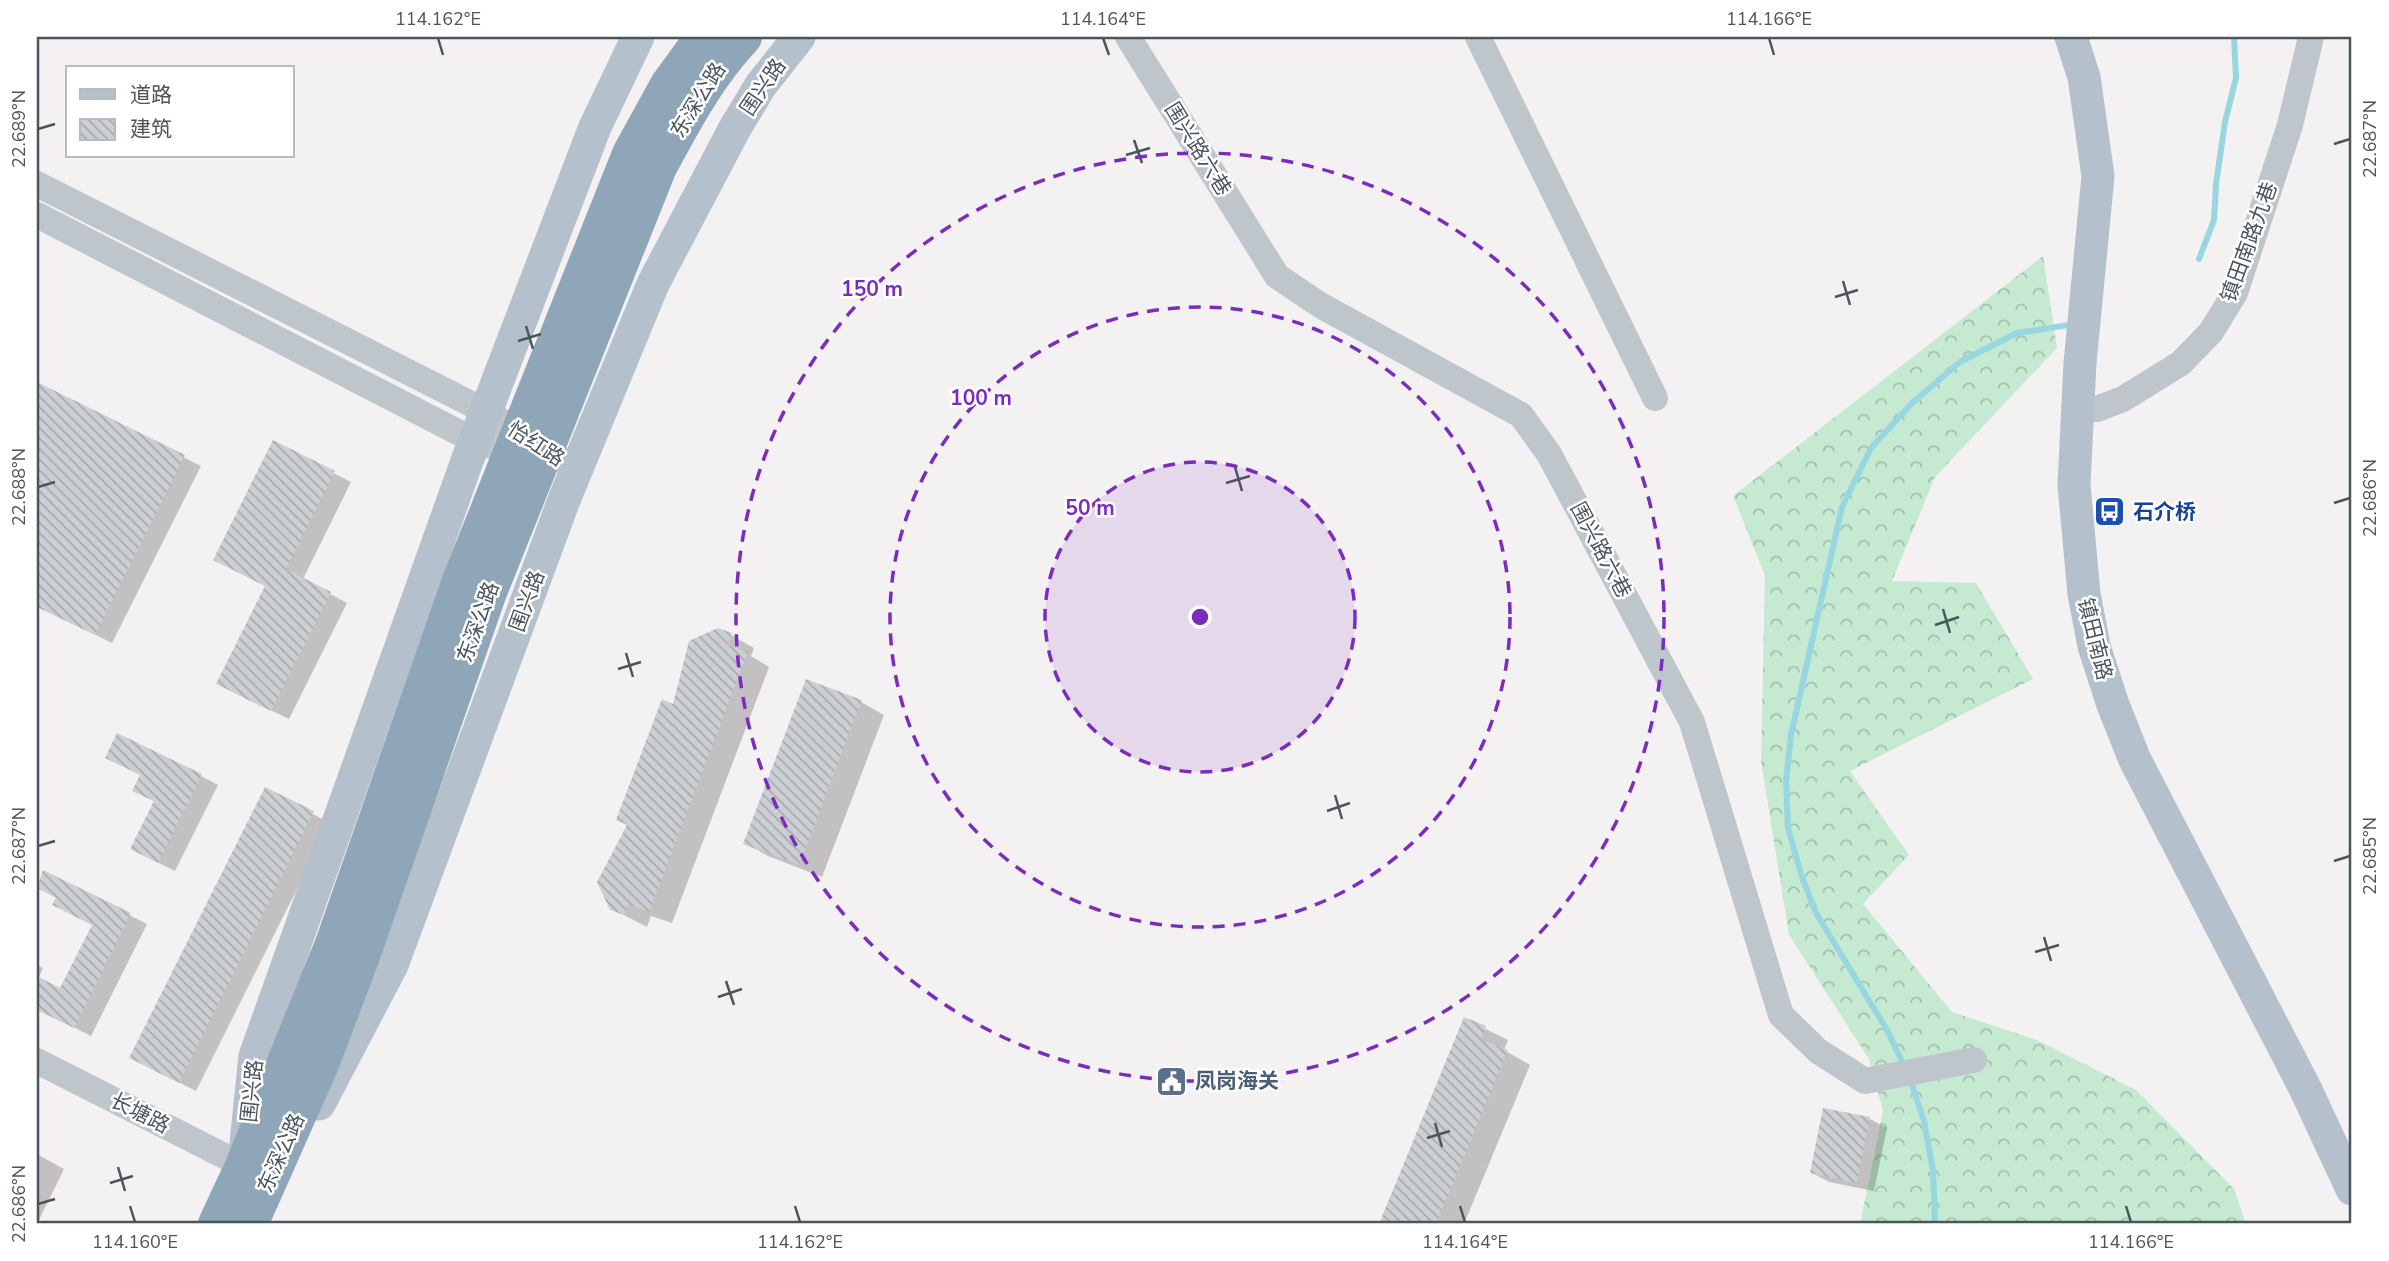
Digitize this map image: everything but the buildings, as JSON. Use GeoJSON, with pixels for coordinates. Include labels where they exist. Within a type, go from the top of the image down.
{"type":"FeatureCollection","features":[{"type":"Feature","properties":{"kind":"highway","name":"东深公路"},"geometry":{"type":"LineString","coordinates":[[348,949],[461,581],[631,154],[669,85],[704,37]]}},
{"type":"Feature","properties":{"kind":"highway","name":"东深公路"},"geometry":{"type":"LineString","coordinates":[[248,1224],[258,1170],[658,167],[694,101],[728,53],[743,37]]}},
{"type":"Feature","properties":{"kind":"highway","name":"东深公路"},"geometry":{"type":"LineString","coordinates":[[217,1224],[258,1170]]}},
{"type":"Feature","properties":{"kind":"main road"},"geometry":{"type":"LineString","coordinates":[[622,69],[637,37]]}},
{"type":"Feature","properties":{"kind":"main road"},"geometry":{"type":"LineString","coordinates":[[622,69],[645,37]]}},
{"type":"Feature","properties":{"kind":"main road"},"geometry":{"type":"LineString","coordinates":[[761,85],[769,66],[771,37]]}},
{"type":"Feature","properties":{"kind":"main road","name":"围兴路"},"geometry":{"type":"LineString","coordinates":[[258,1170],[323,1098],[392,965],[577,470],[653,284],[735,128],[761,85],[799,37]]}},
{"type":"Feature","properties":{"kind":"main road","name":"镇田南路"},"geometry":{"type":"LineString","coordinates":[[2071,37],[2084,77],[2098,176],[2080,363],[2094,483],[2096,538],[2111,642],[2154,751],[2352,1136]]}},
{"type":"Feature","properties":{"kind":"main road","name":"镇田南路"},"geometry":{"type":"LineString","coordinates":[[2092,37],[2113,125],[2119,177],[2074,485],[2079,554],[2094,646],[2134,761],[2305,1087],[2352,1189]]}},
{"type":"Feature","properties":{"kind":"main road","name":"围兴路"},"geometry":{"type":"LineString","coordinates":[[258,1170],[254,1056],[481,427],[595,127],[622,69]]}},
{"type":"Feature","properties":{"kind":"street","name":"围兴路六巷"},"geometry":{"type":"LineString","coordinates":[[1128,37],[1277,276],[1320,305],[1521,415],[1549,454],[1692,722],[1781,1015],[1818,1051],[1865,1081],[1963,1062]]}},
{"type":"Feature","properties":{"kind":"street"},"geometry":{"type":"LineString","coordinates":[[1478,37],[1655,398]]}},
{"type":"Feature","properties":{"kind":"street","name":"镇田南路九巷"},"geometry":{"type":"LineString","coordinates":[[2087,409],[2123,399],[2181,363],[2211,332],[2235,293],[2290,125],[2311,37]]}},
{"type":"Feature","properties":{"kind":"street","name":"怡红路"},"geometry":{"type":"LineString","coordinates":[[37,184],[481,427]]}},
{"type":"Feature","properties":{"kind":"street","name":"怡红路"},"geometry":{"type":"LineString","coordinates":[[37,215],[481,427],[577,470]]}},
{"type":"Feature","properties":{"kind":"street","name":"长塘路"},"geometry":{"type":"LineString","coordinates":[[37,1061],[258,1170]]}},
{"type":"Feature","properties":{"kind":"green space"},"geometry":{"type":"Polygon","coordinates":[[[2043,256],[2057,348],[1935,477],[1892,581],[1976,583],[2033,679],[1850,771],[1909,855],[1863,904],[1952,1012],[2037,1040],[2136,1090],[2234,1189],[2246,1224],[1860,1224],[1883,1111],[1869,1059],[1789,935],[1761,761],[1765,575],[1733,496],[2043,256]]]}},
{"type":"Feature","properties":{"kind":"waterway"},"geometry":{"type":"LineString","coordinates":[[2199,259],[2214,220],[2225,122],[2236,78],[2234,37]]}},
{"type":"Feature","properties":{"kind":"waterway"},"geometry":{"type":"LineString","coordinates":[[1904,1066],[1887,1030],[1816,913],[1788,828],[1786,781],[1791,735],[1842,507],[1871,448],[1912,403],[1960,362],[2017,333],[2075,324]]}},
{"type":"Feature","properties":{"kind":"waterway"},"geometry":{"type":"LineString","coordinates":[[1910,1079],[1924,1121],[1933,1171],[1933,1224]]}},
{"type":"Feature","properties":{"kind":"place","name":"石介桥"},"geometry":{"type":"Point","coordinates":[2110,512]}},
{"type":"Feature","properties":{"kind":"place","name":"凤岗海关"},"geometry":{"type":"Point","coordinates":[1172,1081]}}]}
